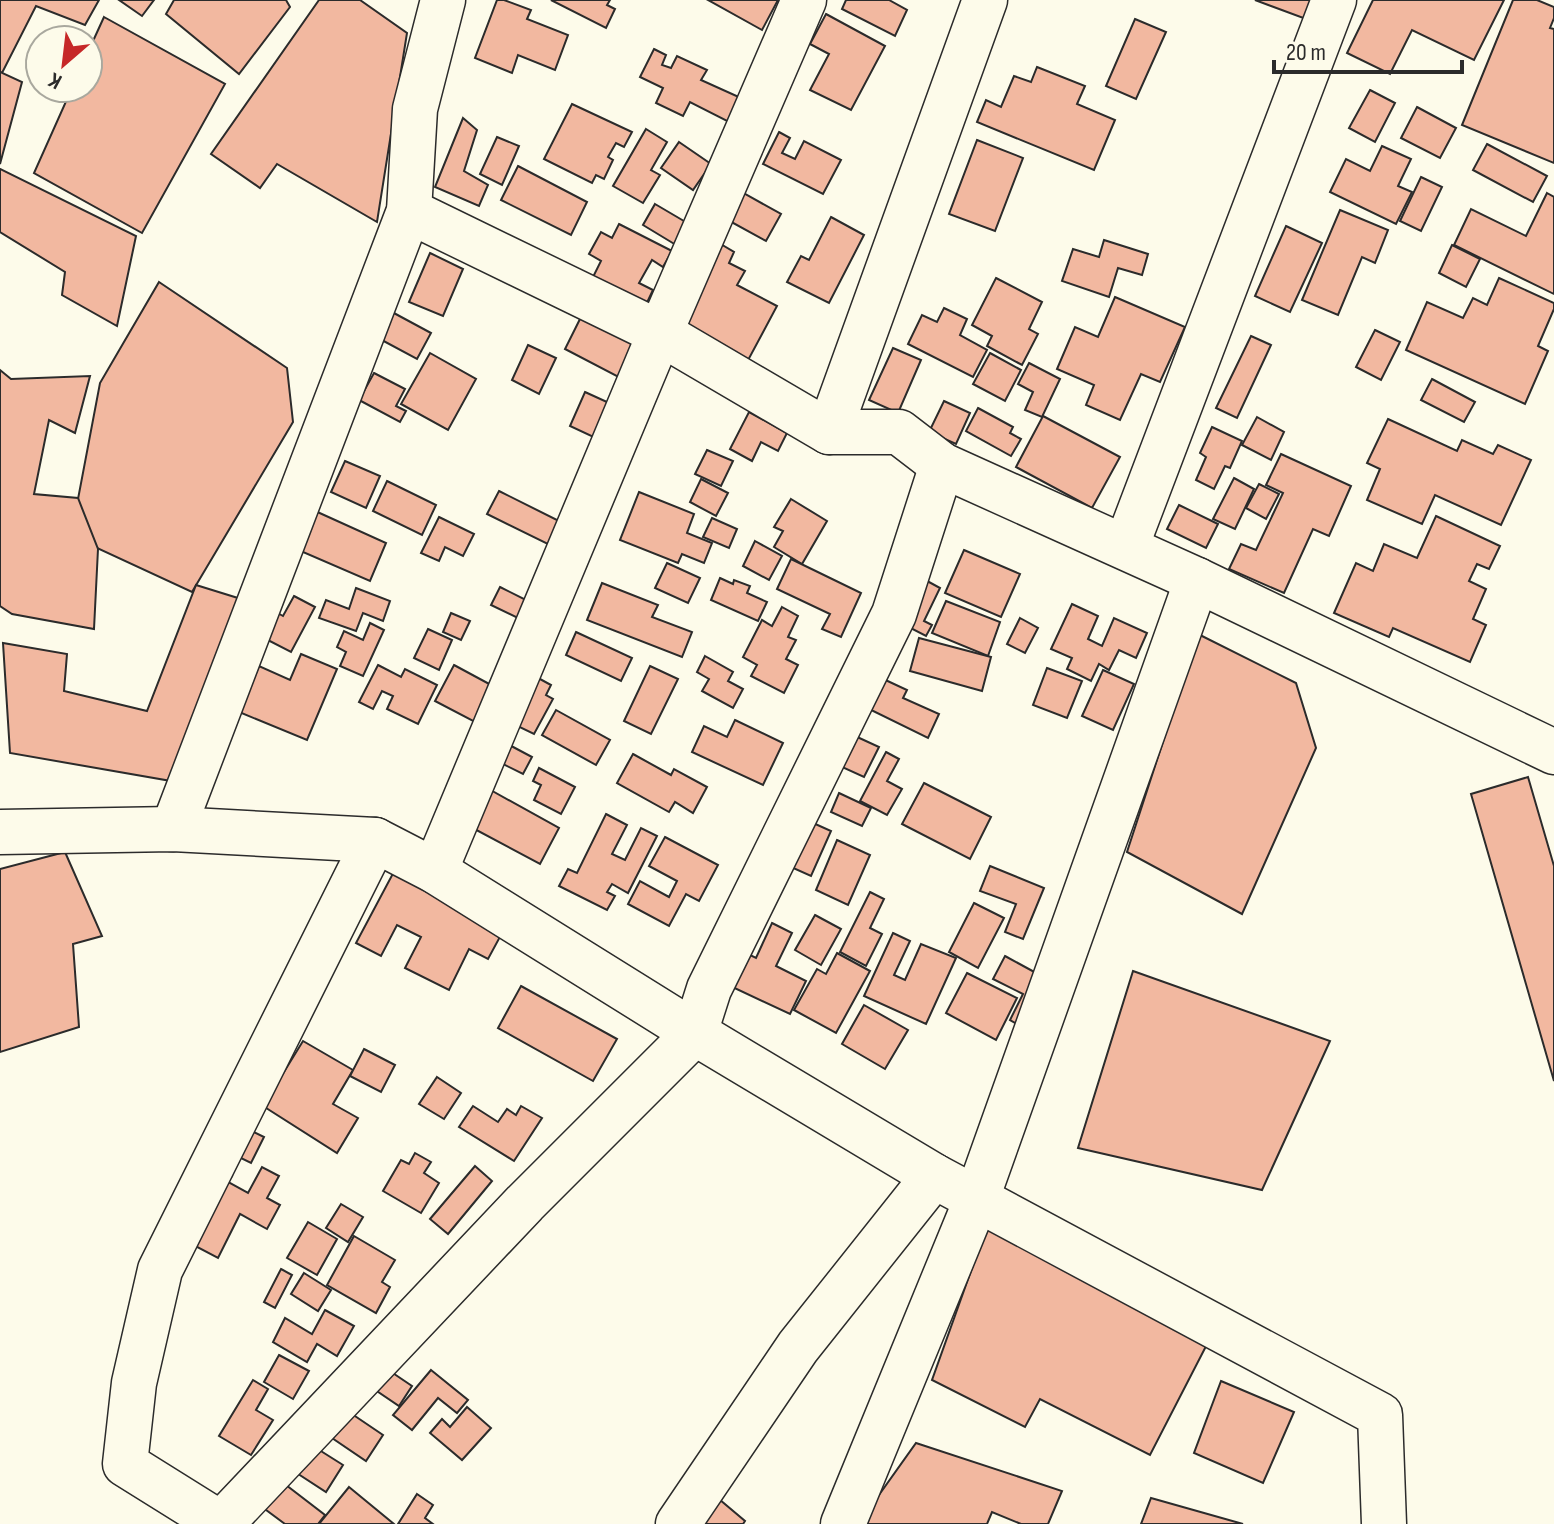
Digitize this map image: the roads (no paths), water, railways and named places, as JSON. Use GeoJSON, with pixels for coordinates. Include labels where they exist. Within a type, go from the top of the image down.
{"type":"FeatureCollection","features":[{"type":"Feature","properties":{"kind":"street"},"geometry":{"type":"LineString","coordinates":[[173,829],[409,211],[415,109],[443,0]]}},
{"type":"Feature","properties":{"kind":"street"},"geometry":{"type":"LineString","coordinates":[[435,871],[660,333],[804,0]]}},
{"type":"Feature","properties":{"kind":"street"},"geometry":{"type":"LineString","coordinates":[[829,432],[985,0]]}},
{"type":"Feature","properties":{"kind":"street"},"geometry":{"type":"LineString","coordinates":[[1126,547],[1334,0]]}},
{"type":"Feature","properties":{"kind":"street"},"geometry":{"type":"LineString","coordinates":[[409,211],[660,333],[829,432],[899,432],[942,465],[1197,580],[1554,752]]}},
{"type":"Feature","properties":{"kind":"street"},"geometry":{"type":"LineString","coordinates":[[375,840],[160,1270],[134,1383],[125,1464],[221,1524],[525,1203],[695,1033],[709,989],[894,614],[942,465]]}},
{"type":"Feature","properties":{"kind":"street"},"geometry":{"type":"LineString","coordinates":[[843,1524],[977,1198],[1197,580]]}},
{"type":"Feature","properties":{"kind":"street"},"geometry":{"type":"LineString","coordinates":[[0,832],[173,829],[375,840],[435,871],[695,1033],[934,1176],[1380,1415],[1384,1524]]}},
{"type":"Feature","properties":{"kind":"street"},"geometry":{"type":"LineString","coordinates":[[678,1524],[798,1347],[934,1176]]}}]}
